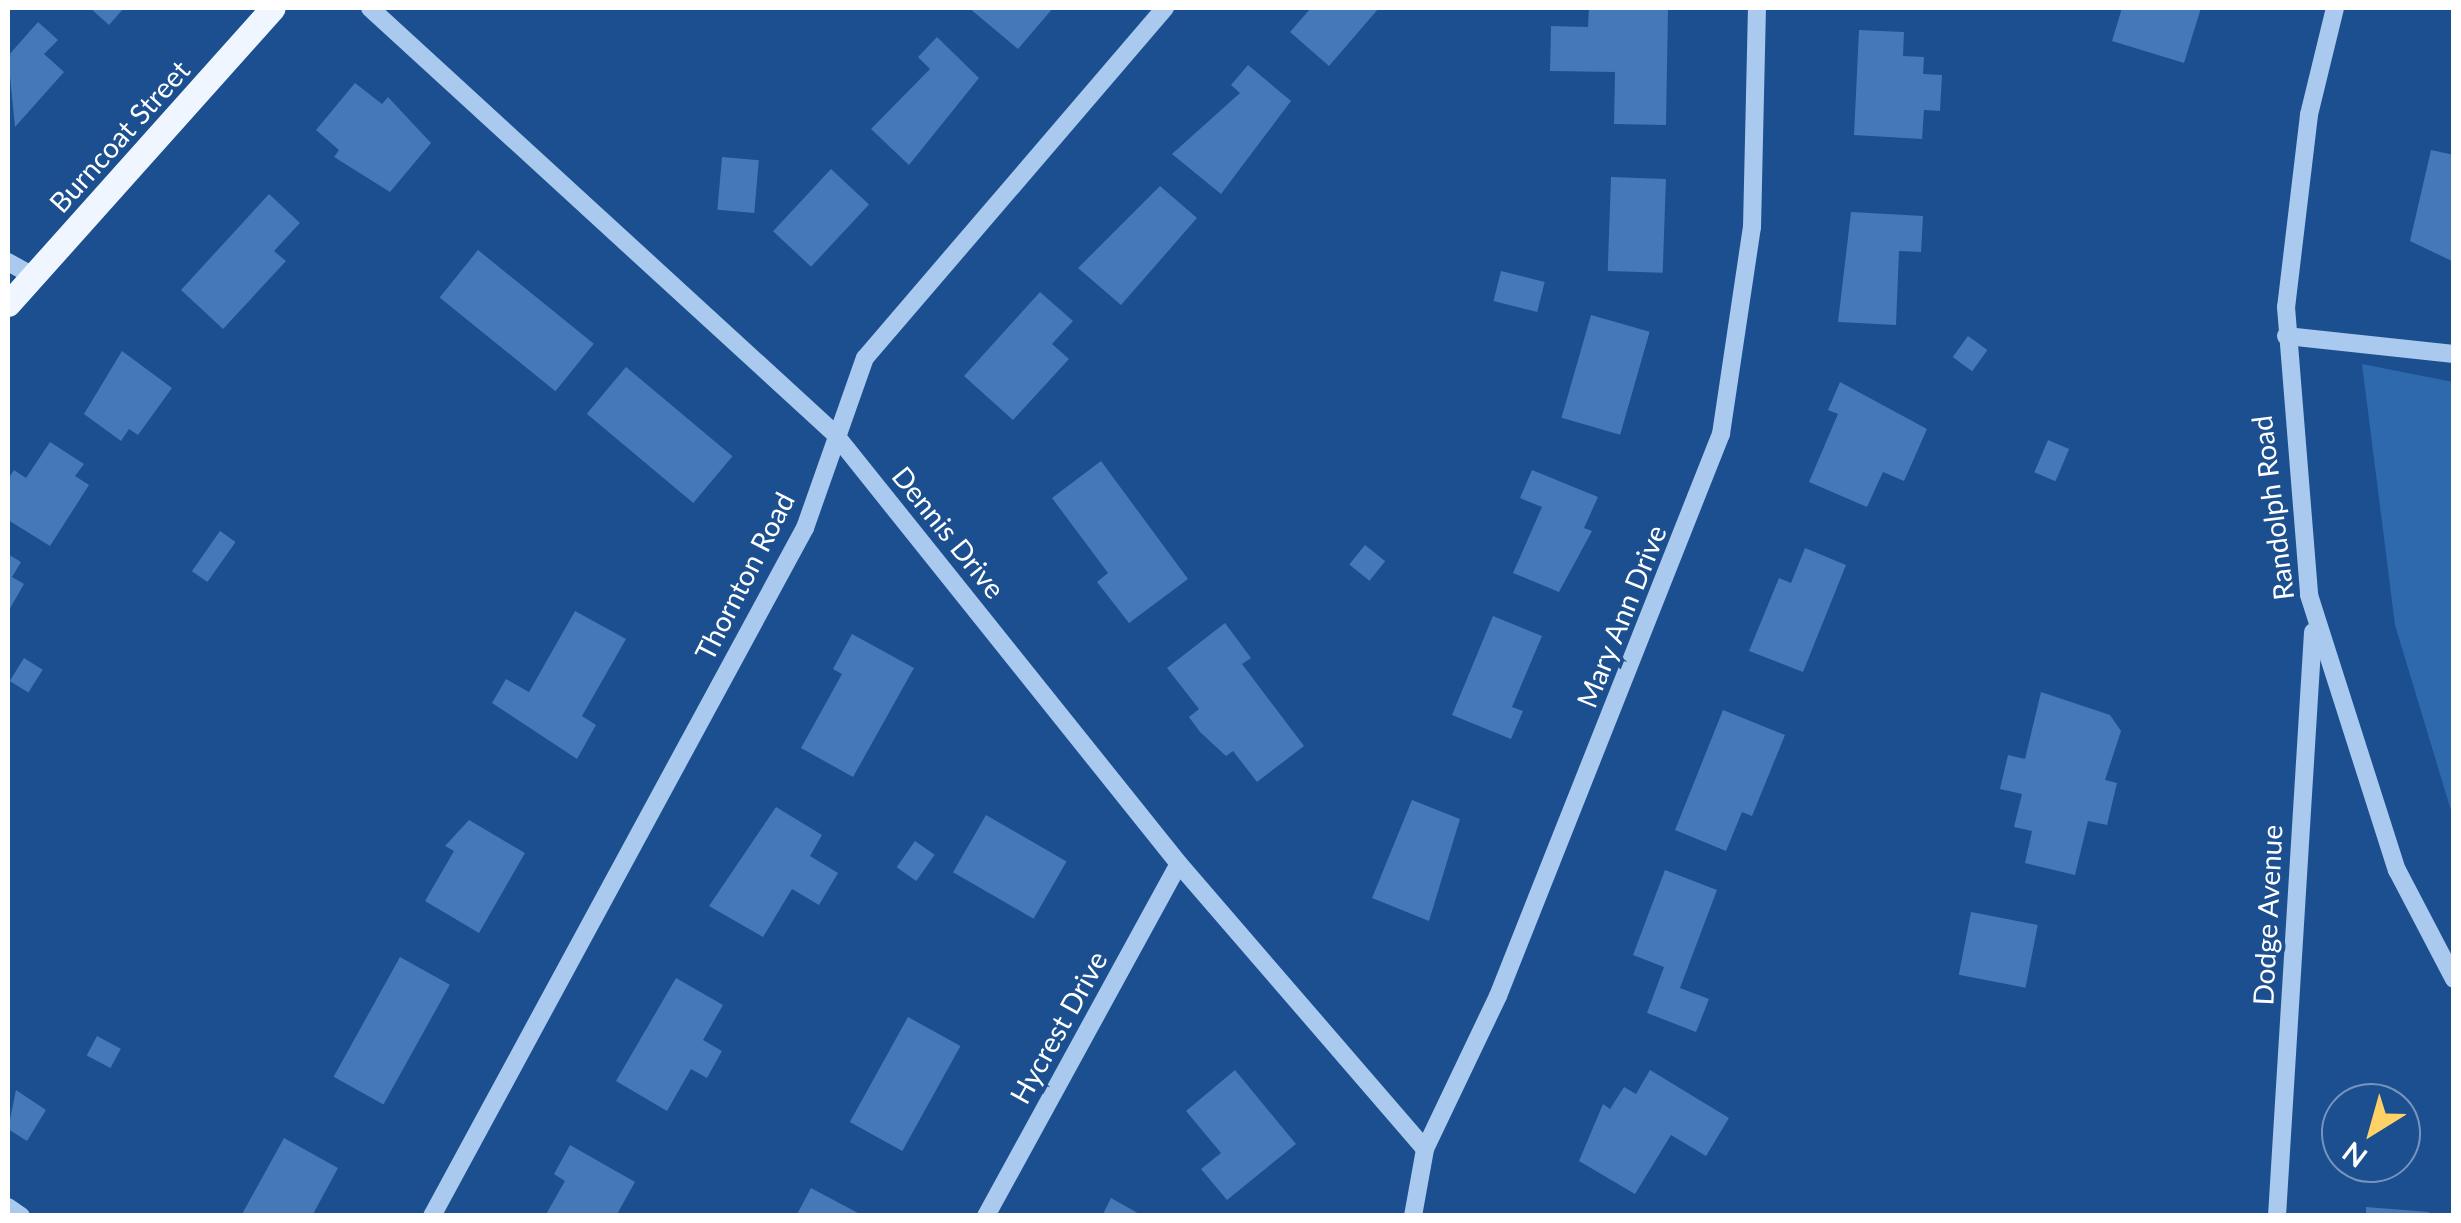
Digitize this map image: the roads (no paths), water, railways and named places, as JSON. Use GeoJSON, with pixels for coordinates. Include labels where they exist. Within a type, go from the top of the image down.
{"type":"FeatureCollection","features":[{"type":"Feature","properties":{"kind":"main road","name":"Burncoat Street"},"geometry":{"type":"LineString","coordinates":[[8,304],[273,8]]}},
{"type":"Feature","properties":{"kind":"street","name":"Dennis Drive"},"geometry":{"type":"LineString","coordinates":[[370,8],[834,433],[1179,864],[1425,1149]]}},
{"type":"Feature","properties":{"kind":"street","name":"Thornton Road"},"geometry":{"type":"LineString","coordinates":[[432,1216],[805,528],[834,433],[865,358],[1165,8]]}},
{"type":"Feature","properties":{"kind":"street","name":"Mary Ann Drive"},"geometry":{"type":"LineString","coordinates":[[1413,1216],[1425,1149],[1498,996],[1721,434],[1749,263],[1758,8]]}},
{"type":"Feature","properties":{"kind":"street","name":"Randolph Road"},"geometry":{"type":"LineString","coordinates":[[2335,8],[2309,115],[2286,336],[2314,617],[2397,870],[2454,979]]}},
{"type":"Feature","properties":{"kind":"street"},"geometry":{"type":"LineString","coordinates":[[8,262],[34,276]]}},
{"type":"Feature","properties":{"kind":"street"},"geometry":{"type":"LineString","coordinates":[[2286,336],[2454,354]]}},
{"type":"Feature","properties":{"kind":"street","name":"Dodge Avenue"},"geometry":{"type":"LineString","coordinates":[[2277,1216],[2314,617]]}},
{"type":"Feature","properties":{"kind":"street","name":"Hycrest Drive"},"geometry":{"type":"LineString","coordinates":[[986,1216],[1179,864]]}},
{"type":"Feature","properties":{"kind":"street"},"geometry":{"type":"LineString","coordinates":[[8,1207],[21,1216]]}}]}
